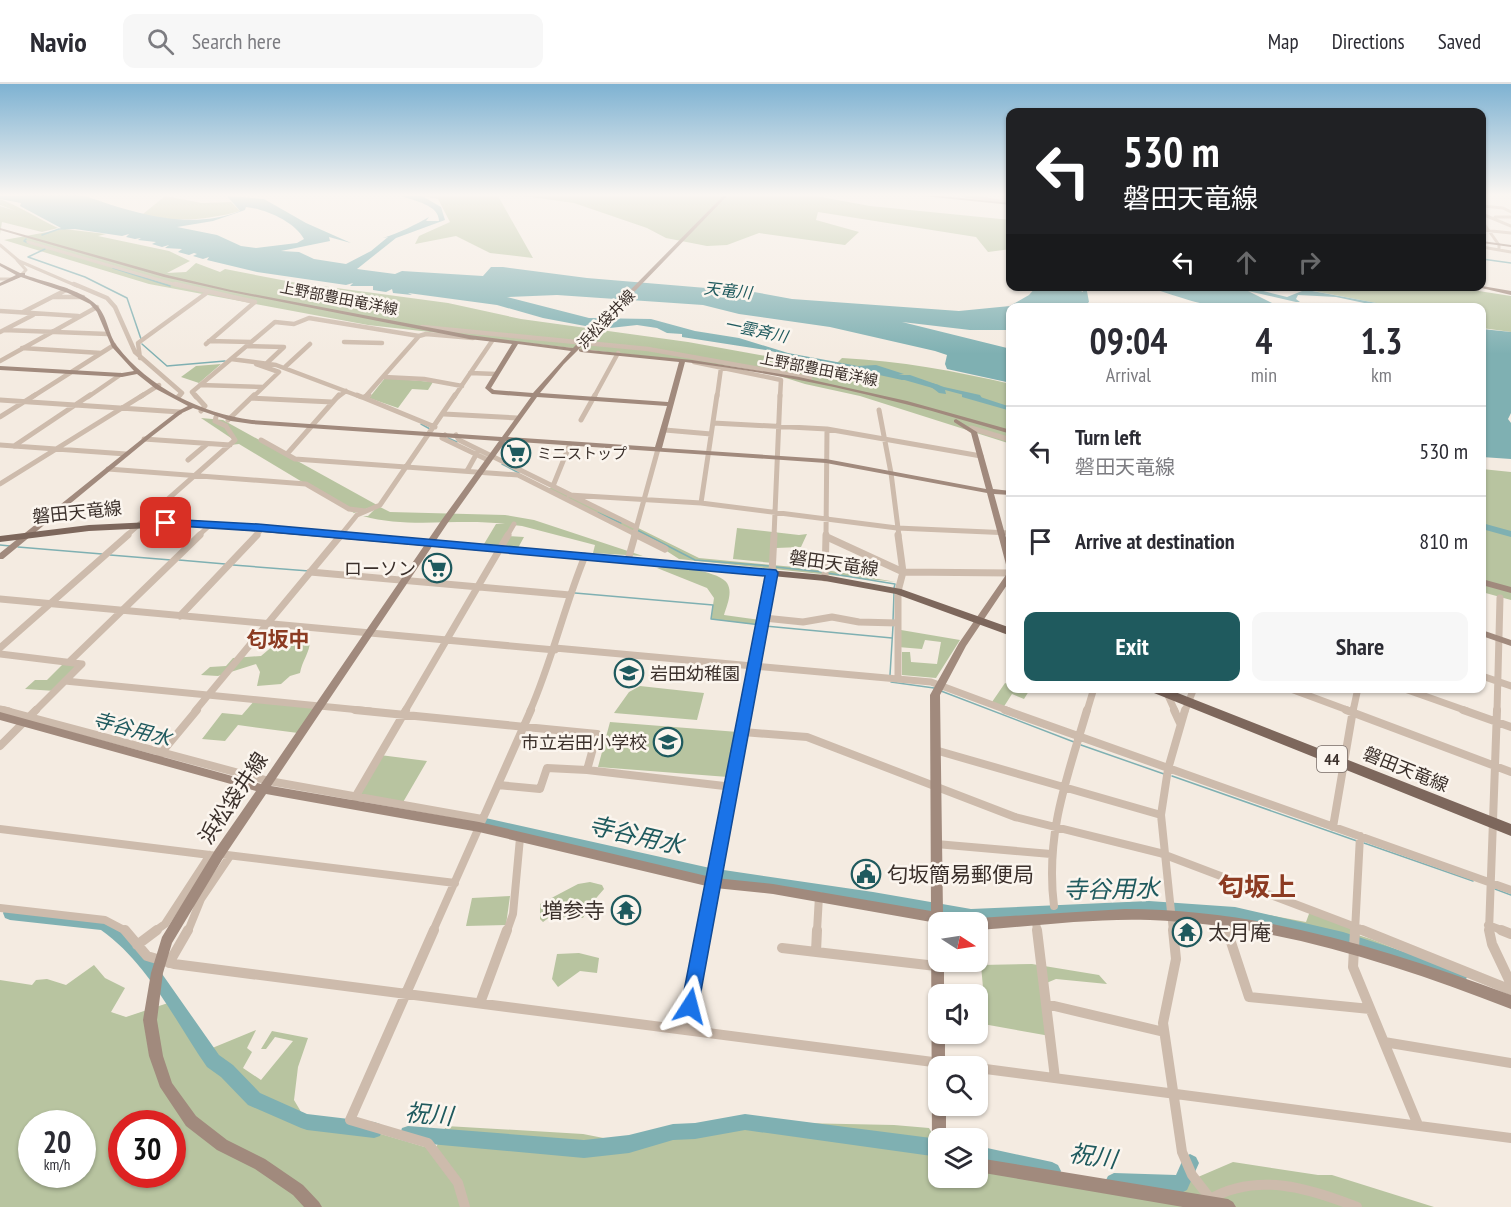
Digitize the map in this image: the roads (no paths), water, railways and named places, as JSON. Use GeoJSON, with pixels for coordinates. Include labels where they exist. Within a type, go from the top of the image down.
{"type":"FeatureCollection","features":[{"type":"Feature","properties":{"kind":"main road","name":"磐田天竜線"},"geometry":{"type":"LineString","coordinates":[[0,539],[140,524],[211,524],[585,556],[825,578],[898,591],[1006,630]]}},
{"type":"Feature","properties":{"kind":"main road","name":"磐田天竜線"},"geometry":{"type":"LineString","coordinates":[[1170,693],[1511,830]]}},
{"type":"Feature","properties":{"kind":"street"},"geometry":{"type":"LineString","coordinates":[[0,285],[26,271],[4,248]]}},
{"type":"Feature","properties":{"kind":"street"},"geometry":{"type":"LineString","coordinates":[[51,248],[256,303],[208,343],[251,342]]}},
{"type":"Feature","properties":{"kind":"street","name":"上野部豊田竜洋線"},"geometry":{"type":"LineString","coordinates":[[68,248],[190,283],[473,338],[571,349]]}},
{"type":"Feature","properties":{"kind":"street","name":"浜松袋井線"},"geometry":{"type":"LineString","coordinates":[[314,1207],[298,1190],[260,1164],[222,1145],[191,1121],[167,1087],[156,1056],[150,1020],[157,973],[166,941],[219,855],[517,418],[535,395],[675,248]]}},
{"type":"Feature","properties":{"kind":"street"},"geometry":{"type":"LineString","coordinates":[[17,260],[107,298],[115,307],[129,341],[140,358],[182,393],[178,397]]}},
{"type":"Feature","properties":{"kind":"street"},"geometry":{"type":"LineString","coordinates":[[0,265],[83,297],[97,307],[114,345],[138,372],[201,411],[216,417],[228,420],[312,426],[433,430]]}},
{"type":"Feature","properties":{"kind":"street"},"geometry":{"type":"LineString","coordinates":[[0,279],[12,279]]}},
{"type":"Feature","properties":{"kind":"street"},"geometry":{"type":"LineString","coordinates":[[190,283],[208,292]]}},
{"type":"Feature","properties":{"kind":"street"},"geometry":{"type":"LineString","coordinates":[[1486,288],[1511,293]]}},
{"type":"Feature","properties":{"kind":"street"},"geometry":{"type":"LineString","coordinates":[[21,313],[66,290]]}},
{"type":"Feature","properties":{"kind":"street"},"geometry":{"type":"LineString","coordinates":[[140,358],[138,343],[208,292]]}},
{"type":"Feature","properties":{"kind":"street"},"geometry":{"type":"LineString","coordinates":[[51,297],[83,297]]}},
{"type":"Feature","properties":{"kind":"street"},"geometry":{"type":"LineString","coordinates":[[2,359],[97,307]]}},
{"type":"Feature","properties":{"kind":"street"},"geometry":{"type":"LineString","coordinates":[[1,312],[80,316]]}},
{"type":"Feature","properties":{"kind":"street"},"geometry":{"type":"LineString","coordinates":[[2,331],[35,313]]}},
{"type":"Feature","properties":{"kind":"street"},"geometry":{"type":"LineString","coordinates":[[201,411],[205,406],[192,392],[274,322],[294,324],[306,318],[419,336],[473,338]]}},
{"type":"Feature","properties":{"kind":"street"},"geometry":{"type":"LineString","coordinates":[[420,327],[694,356],[810,378]]}},
{"type":"Feature","properties":{"kind":"street"},"geometry":{"type":"LineString","coordinates":[[2,331],[108,334]]}},
{"type":"Feature","properties":{"kind":"street"},"geometry":{"type":"LineString","coordinates":[[366,343],[378,331]]}},
{"type":"Feature","properties":{"kind":"street"},"geometry":{"type":"LineString","coordinates":[[364,397],[369,395],[419,336]]}},
{"type":"Feature","properties":{"kind":"street"},"geometry":{"type":"LineString","coordinates":[[160,754],[357,515],[380,505],[492,341]]}},
{"type":"Feature","properties":{"kind":"street"},"geometry":{"type":"LineString","coordinates":[[344,342],[382,343]]}},
{"type":"Feature","properties":{"kind":"street"},"geometry":{"type":"LineString","coordinates":[[285,367],[310,344]]}},
{"type":"Feature","properties":{"kind":"street"},"geometry":{"type":"LineString","coordinates":[[515,344],[489,390],[671,404]]}},
{"type":"Feature","properties":{"kind":"street"},"geometry":{"type":"LineString","coordinates":[[0,417],[114,345]]}},
{"type":"Feature","properties":{"kind":"street","name":"上野部豊田竜洋線"},"geometry":{"type":"LineString","coordinates":[[582,345],[618,353],[810,378],[1006,431]]}},
{"type":"Feature","properties":{"kind":"street"},"geometry":{"type":"LineString","coordinates":[[247,346],[284,347],[268,362]]}},
{"type":"Feature","properties":{"kind":"street"},"geometry":{"type":"LineString","coordinates":[[22,348],[101,353]]}},
{"type":"Feature","properties":{"kind":"street"},"geometry":{"type":"LineString","coordinates":[[580,420],[618,353]]}},
{"type":"Feature","properties":{"kind":"street"},"geometry":{"type":"LineString","coordinates":[[231,359],[268,362],[285,367],[399,409],[445,435],[826,461],[990,492],[1006,493]]}},
{"type":"Feature","properties":{"kind":"street"},"geometry":{"type":"LineString","coordinates":[[628,560],[682,361]]}},
{"type":"Feature","properties":{"kind":"street"},"geometry":{"type":"LineString","coordinates":[[687,1030],[772,573],[781,381],[694,362]]}},
{"type":"Feature","properties":{"kind":"street"},"geometry":{"type":"LineString","coordinates":[[224,364],[253,363],[279,372],[228,420]]}},
{"type":"Feature","properties":{"kind":"street"},"geometry":{"type":"LineString","coordinates":[[0,368],[120,375],[138,372]]}},
{"type":"Feature","properties":{"kind":"street"},"geometry":{"type":"LineString","coordinates":[[701,503],[721,369]]}},
{"type":"Feature","properties":{"kind":"street"},"geometry":{"type":"LineString","coordinates":[[470,373],[496,374]]}},
{"type":"Feature","properties":{"kind":"street"},"geometry":{"type":"LineString","coordinates":[[14,446],[120,375]]}},
{"type":"Feature","properties":{"kind":"street"},"geometry":{"type":"LineString","coordinates":[[384,376],[424,379],[462,386]]}},
{"type":"Feature","properties":{"kind":"street"},"geometry":{"type":"LineString","coordinates":[[0,484],[159,385]]}},
{"type":"Feature","properties":{"kind":"street"},"geometry":{"type":"LineString","coordinates":[[200,385],[262,387]]}},
{"type":"Feature","properties":{"kind":"street"},"geometry":{"type":"LineString","coordinates":[[287,454],[332,402],[346,391]]}},
{"type":"Feature","properties":{"kind":"street"},"geometry":{"type":"LineString","coordinates":[[251,398],[332,402]]}},
{"type":"Feature","properties":{"kind":"street"},"geometry":{"type":"LineString","coordinates":[[0,400],[180,412]]}},
{"type":"Feature","properties":{"kind":"street"},"geometry":{"type":"LineString","coordinates":[[910,403],[971,428],[1006,438]]}},
{"type":"Feature","properties":{"kind":"street"},"geometry":{"type":"LineString","coordinates":[[0,556],[180,412],[193,406]]}},
{"type":"Feature","properties":{"kind":"street"},"geometry":{"type":"LineString","coordinates":[[879,410],[891,473],[903,572],[898,591],[898,678]]}},
{"type":"Feature","properties":{"kind":"street"},"geometry":{"type":"LineString","coordinates":[[444,414],[517,418]]}},
{"type":"Feature","properties":{"kind":"street"},"geometry":{"type":"LineString","coordinates":[[0,648],[235,440],[226,426],[215,421],[216,417]]}},
{"type":"Feature","properties":{"kind":"street"},"geometry":{"type":"LineString","coordinates":[[713,423],[826,429],[981,456]]}},
{"type":"Feature","properties":{"kind":"street"},"geometry":{"type":"LineString","coordinates":[[971,428],[981,456],[1006,552]]}},
{"type":"Feature","properties":{"kind":"street"},"geometry":{"type":"LineString","coordinates":[[825,578],[828,518],[826,429]]}},
{"type":"Feature","properties":{"kind":"street"},"geometry":{"type":"LineString","coordinates":[[664,430],[711,434]]}},
{"type":"Feature","properties":{"kind":"street"},"geometry":{"type":"LineString","coordinates":[[445,435],[442,438],[490,457],[636,526]]}},
{"type":"Feature","properties":{"kind":"street"},"geometry":{"type":"LineString","coordinates":[[456,435],[478,452]]}},
{"type":"Feature","properties":{"kind":"street"},"geometry":{"type":"LineString","coordinates":[[144,440],[230,445]]}},
{"type":"Feature","properties":{"kind":"street"},"geometry":{"type":"LineString","coordinates":[[261,440],[295,459],[518,476],[665,549]]}},
{"type":"Feature","properties":{"kind":"street"},"geometry":{"type":"LineString","coordinates":[[188,460],[207,444]]}},
{"type":"Feature","properties":{"kind":"street"},"geometry":{"type":"LineString","coordinates":[[553,486],[570,444]]}},
{"type":"Feature","properties":{"kind":"street"},"geometry":{"type":"LineString","coordinates":[[0,445],[126,454]]}},
{"type":"Feature","properties":{"kind":"street"},"geometry":{"type":"LineString","coordinates":[[467,471],[478,452]]}},
{"type":"Feature","properties":{"kind":"street"},"geometry":{"type":"LineString","coordinates":[[108,469],[306,484],[349,509],[366,511]]}},
{"type":"Feature","properties":{"kind":"street"},"geometry":{"type":"LineString","coordinates":[[544,488],[553,486]]}},
{"type":"Feature","properties":{"kind":"street"},"geometry":{"type":"LineString","coordinates":[[569,495],[701,503],[897,528],[1006,532]]}},
{"type":"Feature","properties":{"kind":"street"},"geometry":{"type":"LineString","coordinates":[[69,662],[211,524]]}},
{"type":"Feature","properties":{"kind":"street"},"geometry":{"type":"LineString","coordinates":[[353,800],[514,524]]}},
{"type":"Feature","properties":{"kind":"street"},"geometry":{"type":"LineString","coordinates":[[180,616],[262,528]]}},
{"type":"Feature","properties":{"kind":"street"},"geometry":{"type":"LineString","coordinates":[[827,537],[903,572],[1006,572]]}},
{"type":"Feature","properties":{"kind":"street"},"geometry":{"type":"LineString","coordinates":[[465,1207],[458,1183],[428,1143],[350,1120],[523,726],[555,649],[570,594],[585,556]]}},
{"type":"Feature","properties":{"kind":"street"},"geometry":{"type":"LineString","coordinates":[[310,572],[570,594]]}},
{"type":"Feature","properties":{"kind":"street"},"geometry":{"type":"LineString","coordinates":[[935,912],[935,695],[979,619],[1006,579]]}},
{"type":"Feature","properties":{"kind":"street"},"geometry":{"type":"LineString","coordinates":[[1486,583],[1511,590]]}},
{"type":"Feature","properties":{"kind":"street"},"geometry":{"type":"LineString","coordinates":[[1500,598],[1494,823],[1488,925],[1492,944],[1511,984]]}},
{"type":"Feature","properties":{"kind":"street"},"geometry":{"type":"LineString","coordinates":[[0,600],[370,634],[898,678],[939,685],[1080,738],[1511,890]]}},
{"type":"Feature","properties":{"kind":"street"},"geometry":{"type":"LineString","coordinates":[[764,618],[803,622],[832,617],[859,622],[897,622]]}},
{"type":"Feature","properties":{"kind":"street"},"geometry":{"type":"LineString","coordinates":[[1486,634],[1511,642]]}},
{"type":"Feature","properties":{"kind":"street"},"geometry":{"type":"LineString","coordinates":[[0,654],[82,664],[0,746]]}},
{"type":"Feature","properties":{"kind":"street"},"geometry":{"type":"LineString","coordinates":[[1486,678],[1511,686]]}},
{"type":"Feature","properties":{"kind":"street"},"geometry":{"type":"LineString","coordinates":[[65,681],[597,734],[587,770]]}},
{"type":"Feature","properties":{"kind":"street"},"geometry":{"type":"LineString","coordinates":[[1054,906],[1050,886],[1052,827],[1093,693]]}},
{"type":"Feature","properties":{"kind":"street"},"geometry":{"type":"LineString","coordinates":[[1167,693],[1180,723]]}},
{"type":"Feature","properties":{"kind":"street"},"geometry":{"type":"LineString","coordinates":[[1192,693],[1180,723],[1168,769],[1161,815],[1176,959],[1165,1005],[1164,1032],[1182,1152],[1192,1175],[1217,1203]]}},
{"type":"Feature","properties":{"kind":"street"},"geometry":{"type":"LineString","coordinates":[[1302,693],[1511,772]]}},
{"type":"Feature","properties":{"kind":"street"},"geometry":{"type":"LineString","coordinates":[[1333,827],[1342,763],[1357,693]]}},
{"type":"Feature","properties":{"kind":"street"},"geometry":{"type":"LineString","coordinates":[[1416,693],[1511,727]]}},
{"type":"Feature","properties":{"kind":"street"},"geometry":{"type":"LineString","coordinates":[[0,708],[54,733],[160,754],[267,785],[481,823],[520,838],[716,883],[819,896],[928,917]]}},
{"type":"Feature","properties":{"kind":"street"},"geometry":{"type":"LineString","coordinates":[[0,716],[28,719]]}},
{"type":"Feature","properties":{"kind":"street"},"geometry":{"type":"LineString","coordinates":[[743,732],[807,737],[1015,817],[1164,855],[1355,927],[1511,990]]}},
{"type":"Feature","properties":{"kind":"street"},"geometry":{"type":"LineString","coordinates":[[935,750],[1161,815]]}},
{"type":"Feature","properties":{"kind":"street"},"geometry":{"type":"LineString","coordinates":[[498,785],[540,789],[547,768],[587,770],[733,787]]}},
{"type":"Feature","properties":{"kind":"street"},"geometry":{"type":"LineString","coordinates":[[0,829],[454,883]]}},
{"type":"Feature","properties":{"kind":"street"},"geometry":{"type":"LineString","coordinates":[[1360,836],[1353,967],[1419,1125]]}},
{"type":"Feature","properties":{"kind":"street"},"geometry":{"type":"LineString","coordinates":[[480,1003],[513,914],[520,838]]}},
{"type":"Feature","properties":{"kind":"street"},"geometry":{"type":"LineString","coordinates":[[936,844],[1051,854]]}},
{"type":"Feature","properties":{"kind":"street"},"geometry":{"type":"LineString","coordinates":[[137,945],[165,924],[219,855]]}},
{"type":"Feature","properties":{"kind":"street"},"geometry":{"type":"LineString","coordinates":[[169,963],[182,947],[219,855]]}},
{"type":"Feature","properties":{"kind":"street"},"geometry":{"type":"LineString","coordinates":[[816,952],[819,896]]}},
{"type":"Feature","properties":{"kind":"street"},"geometry":{"type":"LineString","coordinates":[[0,908],[105,920],[124,929],[147,956],[169,963],[928,1062]]}},
{"type":"Feature","properties":{"kind":"street"},"geometry":{"type":"LineString","coordinates":[[988,923],[1173,916],[1284,930],[1354,948],[1511,1002]]}},
{"type":"Feature","properties":{"kind":"street"},"geometry":{"type":"LineString","coordinates":[[1036,921],[1055,1078]]}},
{"type":"Feature","properties":{"kind":"street"},"geometry":{"type":"LineString","coordinates":[[1224,921],[1249,997],[1370,1009]]}},
{"type":"Feature","properties":{"kind":"street"},"geometry":{"type":"LineString","coordinates":[[1488,925],[1511,934]]}},
{"type":"Feature","properties":{"kind":"street"},"geometry":{"type":"LineString","coordinates":[[782,948],[928,965]]}},
{"type":"Feature","properties":{"kind":"street"},"geometry":{"type":"LineString","coordinates":[[936,972],[937,1056]]}},
{"type":"Feature","properties":{"kind":"street"},"geometry":{"type":"LineString","coordinates":[[1046,1004],[1164,1032]]}},
{"type":"Feature","properties":{"kind":"street"},"geometry":{"type":"LineString","coordinates":[[1384,1042],[1511,1063]]}},
{"type":"Feature","properties":{"kind":"street"},"geometry":{"type":"LineString","coordinates":[[988,1069],[1511,1138]]}},
{"type":"Feature","properties":{"kind":"street"},"geometry":{"type":"LineString","coordinates":[[988,1167],[1217,1203]]}},
{"type":"Feature","properties":{"kind":"street"},"geometry":{"type":"LineString","coordinates":[[1217,1203],[1221,1190],[1277,1184],[1326,1194],[1357,1207]]}},
{"type":"Feature","properties":{"kind":"water","name":"天竜川"},"geometry":{"type":"Polygon","coordinates":[[[172,248],[294,248],[281,251],[299,252],[314,259],[346,264],[374,248],[383,248],[357,269],[395,274],[402,271],[483,276],[491,267],[503,267],[587,278],[754,292],[792,299],[959,311],[1006,306],[1006,330],[970,330],[902,322],[1006,348],[1006,382],[947,369],[945,364],[947,355],[935,351],[830,327],[739,314],[703,305],[557,295],[507,297],[589,318],[651,319],[695,331],[739,338],[788,353],[858,366],[876,365],[904,374],[898,375],[910,375],[944,387],[980,395],[983,400],[945,390],[946,394],[939,393],[918,381],[902,380],[766,350],[682,337],[682,334],[667,333],[657,328],[637,325],[601,329],[543,318],[497,305],[393,293],[392,289],[386,292],[373,290],[373,286],[350,286],[353,283],[346,285],[257,272],[207,260],[209,257],[203,259],[193,256],[197,254],[194,253],[189,255],[178,252],[182,249],[172,248]]]}},
{"type":"Feature","properties":{"kind":"water"},"geometry":{"type":"Polygon","coordinates":[[[1032,291],[1087,291],[1089,302],[1015,303],[1032,291]]]}},
{"type":"Feature","properties":{"kind":"water"},"geometry":{"type":"Polygon","coordinates":[[[1160,291],[1248,291],[1272,303],[1200,303],[1160,291]]]}},
{"type":"Feature","properties":{"kind":"water"},"geometry":{"type":"Polygon","coordinates":[[[1248,291],[1264,291],[1287,297],[1302,291],[1312,291],[1377,303],[1364,303],[1336,297],[1298,295],[1296,299],[1300,302],[1248,291]]]}},
{"type":"Feature","properties":{"kind":"water"},"geometry":{"type":"Polygon","coordinates":[[[1486,329],[1511,332],[1511,413],[1508,419],[1511,423],[1511,459],[1486,457],[1486,329]]]}},
{"type":"Feature","properties":{"kind":"waterway"},"geometry":{"type":"LineString","coordinates":[[45,249],[28,257],[85,277],[127,298],[141,339]]}},
{"type":"Feature","properties":{"kind":"waterway"},"geometry":{"type":"LineString","coordinates":[[1486,260],[1511,263]]}},
{"type":"Feature","properties":{"kind":"waterway"},"geometry":{"type":"LineString","coordinates":[[113,268],[170,286]]}},
{"type":"Feature","properties":{"kind":"waterway"},"geometry":{"type":"LineString","coordinates":[[142,344],[167,366],[225,361]]}},
{"type":"Feature","properties":{"kind":"waterway","name":"一雲斉川"},"geometry":{"type":"LineString","coordinates":[[896,376],[936,387]]}},
{"type":"Feature","properties":{"kind":"waterway","name":"一雲斉川"},"geometry":{"type":"LineString","coordinates":[[965,395],[1006,407]]}},
{"type":"Feature","properties":{"kind":"waterway"},"geometry":{"type":"LineString","coordinates":[[421,424],[430,429]]}},
{"type":"Feature","properties":{"kind":"waterway"},"geometry":{"type":"LineString","coordinates":[[448,438],[457,442]]}},
{"type":"Feature","properties":{"kind":"waterway"},"geometry":{"type":"LineString","coordinates":[[502,464],[519,473]]}},
{"type":"Feature","properties":{"kind":"waterway"},"geometry":{"type":"LineString","coordinates":[[598,513],[621,523]]}},
{"type":"Feature","properties":{"kind":"waterway","name":"一雲斉川"},"geometry":{"type":"LineString","coordinates":[[1486,527],[1511,534]]}},
{"type":"Feature","properties":{"kind":"waterway"},"geometry":{"type":"LineString","coordinates":[[637,530],[695,560],[769,566]]}},
{"type":"Feature","properties":{"kind":"waterway"},"geometry":{"type":"LineString","coordinates":[[0,545],[10,546]]}},
{"type":"Feature","properties":{"kind":"waterway"},"geometry":{"type":"LineString","coordinates":[[18,547],[102,554]]}},
{"type":"Feature","properties":{"kind":"waterway"},"geometry":{"type":"LineString","coordinates":[[110,555],[171,560]]}},
{"type":"Feature","properties":{"kind":"waterway"},"geometry":{"type":"LineString","coordinates":[[179,560],[225,564]]}},
{"type":"Feature","properties":{"kind":"waterway"},"geometry":{"type":"LineString","coordinates":[[233,565],[309,571]]}},
{"type":"Feature","properties":{"kind":"waterway"},"geometry":{"type":"LineString","coordinates":[[776,567],[822,572]]}},
{"type":"Feature","properties":{"kind":"waterway"},"geometry":{"type":"LineString","coordinates":[[827,573],[895,584],[894,588]]}},
{"type":"Feature","properties":{"kind":"waterway"},"geometry":{"type":"LineString","coordinates":[[575,593],[713,605],[711,619],[761,625]]}},
{"type":"Feature","properties":{"kind":"waterway"},"geometry":{"type":"LineString","coordinates":[[893,621],[894,593]]}},
{"type":"Feature","properties":{"kind":"waterway"},"geometry":{"type":"LineString","coordinates":[[765,626],[892,638]]}},
{"type":"Feature","properties":{"kind":"waterway"},"geometry":{"type":"LineString","coordinates":[[890,675],[893,626]]}},
{"type":"Feature","properties":{"kind":"waterway"},"geometry":{"type":"LineString","coordinates":[[891,682],[934,688]]}},
{"type":"Feature","properties":{"kind":"waterway"},"geometry":{"type":"LineString","coordinates":[[941,691],[1074,742]]}},
{"type":"Feature","properties":{"kind":"waterway"},"geometry":{"type":"LineString","coordinates":[[1081,745],[1164,774]]}},
{"type":"Feature","properties":{"kind":"waterway"},"geometry":{"type":"LineString","coordinates":[[1172,776],[1357,841]]}},
{"type":"Feature","properties":{"kind":"waterway","name":"寺谷用水"},"geometry":{"type":"LineString","coordinates":[[472,820],[710,874],[873,898],[971,916],[1149,907],[1235,914],[1343,939],[1460,977]]}},
{"type":"Feature","properties":{"kind":"waterway"},"geometry":{"type":"LineString","coordinates":[[1364,843],[1473,881]]}},
{"type":"Feature","properties":{"kind":"waterway"},"geometry":{"type":"LineString","coordinates":[[1495,889],[1511,895]]}},
{"type":"Feature","properties":{"kind":"waterway","name":"祝川"},"geometry":{"type":"LineString","coordinates":[[10,913],[104,924],[133,948],[213,1061],[227,1071],[254,1099],[307,1122],[374,1130]]}},
{"type":"Feature","properties":{"kind":"waterway","name":"祝川"},"geometry":{"type":"LineString","coordinates":[[408,1134],[584,1149],[629,1144],[673,1132],[695,1131],[745,1122],[928,1147]]}},
{"type":"Feature","properties":{"kind":"waterway","name":"祝川"},"geometry":{"type":"LineString","coordinates":[[988,1157],[1052,1171]]}},
{"type":"Feature","properties":{"kind":"waterway","name":"祝川"},"geometry":{"type":"LineString","coordinates":[[1114,1182],[1181,1184],[1190,1163]]}},
{"type":"Feature","properties":{"kind":"place","name":"ミニストップ"},"geometry":{"type":"Point","coordinates":[516,453]}},
{"type":"Feature","properties":{"kind":"place","name":"ローソン"},"geometry":{"type":"Point","coordinates":[437,568]}},
{"type":"Feature","properties":{"kind":"place","name":"岩田幼稚園"},"geometry":{"type":"Point","coordinates":[629,673]}},
{"type":"Feature","properties":{"kind":"place","name":"市立岩田小学校"},"geometry":{"type":"Point","coordinates":[668,742]}},
{"type":"Feature","properties":{"kind":"place","name":"匂坂簡易郵便局"},"geometry":{"type":"Point","coordinates":[866,874]}},
{"type":"Feature","properties":{"kind":"place","name":"増参寺"},"geometry":{"type":"Point","coordinates":[626,910]}},
{"type":"Feature","properties":{"kind":"place","name":"太月庵"},"geometry":{"type":"Point","coordinates":[1187,932]}},
{"type":"Feature","properties":{"kind":"district","name":"匂坂中"},"geometry":{"type":"Point","coordinates":[278,639]}},
{"type":"Feature","properties":{"kind":"district","name":"匂坂上"},"geometry":{"type":"Point","coordinates":[1257,886]}}]}
